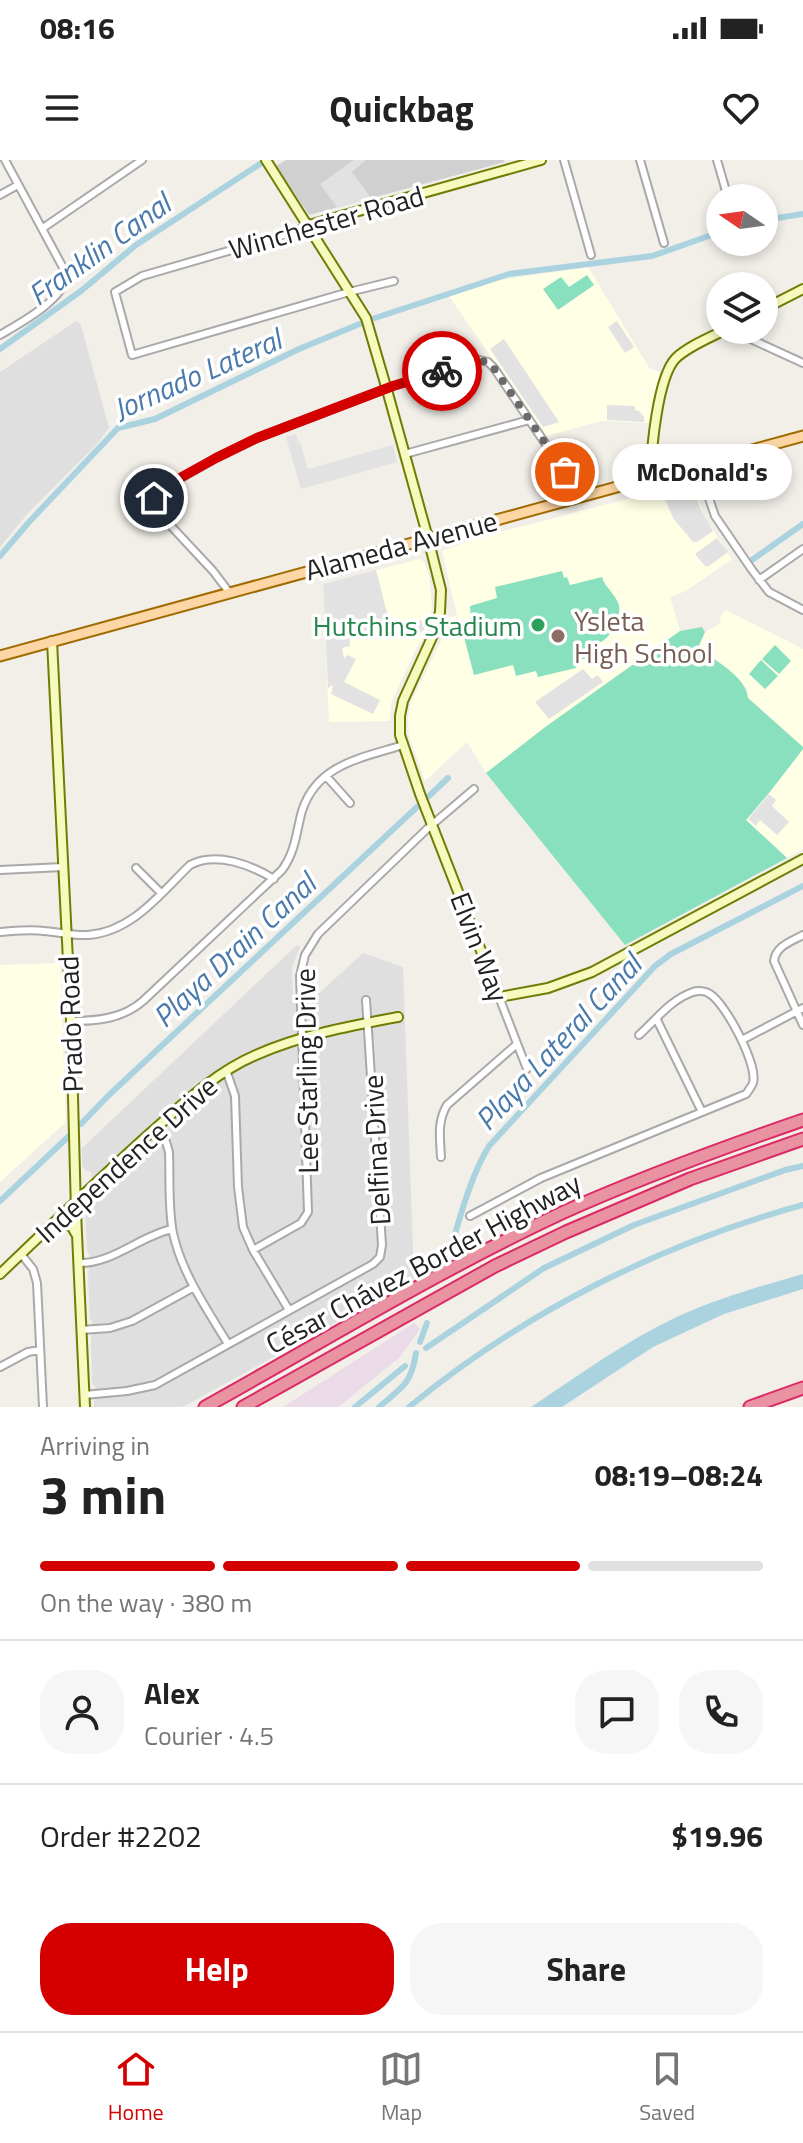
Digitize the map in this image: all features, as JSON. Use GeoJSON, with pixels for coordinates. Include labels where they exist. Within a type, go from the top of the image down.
{"type":"FeatureCollection","features":[{"type":"Feature","properties":{"kind":"highway","name":"César Chávez Border Highway"},"geometry":{"type":"LineString","coordinates":[[205,1407],[473,1258],[565,1212],[718,1149],[803,1120]]}},
{"type":"Feature","properties":{"kind":"highway","name":"César Chávez Border Highway"},"geometry":{"type":"LineString","coordinates":[[243,1407],[495,1266],[566,1232],[690,1179],[803,1139]]}},
{"type":"Feature","properties":{"kind":"highway"},"geometry":{"type":"LineString","coordinates":[[255,1407],[312,1367]]}},
{"type":"Feature","properties":{"kind":"highway"},"geometry":{"type":"LineString","coordinates":[[750,1407],[803,1388]]}},
{"type":"Feature","properties":{"kind":"main road","name":"Alameda Avenue"},"geometry":{"type":"LineString","coordinates":[[0,656],[803,436]]}},
{"type":"Feature","properties":{"kind":"street"},"geometry":{"type":"LineString","coordinates":[[0,335],[59,293],[67,275],[5,160]]}},
{"type":"Feature","properties":{"kind":"street"},"geometry":{"type":"LineString","coordinates":[[43,228],[142,160]]}},
{"type":"Feature","properties":{"kind":"street","name":"Winchester Road"},"geometry":{"type":"LineString","coordinates":[[349,292],[132,355],[115,292],[142,276],[541,160]]}},
{"type":"Feature","properties":{"kind":"street"},"geometry":{"type":"LineString","coordinates":[[564,160],[591,255]]}},
{"type":"Feature","properties":{"kind":"street"},"geometry":{"type":"LineString","coordinates":[[640,160],[664,243]]}},
{"type":"Feature","properties":{"kind":"street"},"geometry":{"type":"LineString","coordinates":[[717,160],[724,184]]}},
{"type":"Feature","properties":{"kind":"street","name":"Elvin Way"},"geometry":{"type":"LineString","coordinates":[[268,162],[366,318],[387,390],[439,581],[440,612],[434,633],[403,701],[399,725],[403,745],[527,1069]]}},
{"type":"Feature","properties":{"kind":"street"},"geometry":{"type":"LineString","coordinates":[[0,195],[18,185]]}},
{"type":"Feature","properties":{"kind":"street"},"geometry":{"type":"LineString","coordinates":[[349,292],[394,281]]}},
{"type":"Feature","properties":{"kind":"street"},"geometry":{"type":"LineString","coordinates":[[778,302],[803,289]]}},
{"type":"Feature","properties":{"kind":"street"},"geometry":{"type":"LineString","coordinates":[[652,478],[654,440],[667,369],[681,354],[706,340]]}},
{"type":"Feature","properties":{"kind":"street"},"geometry":{"type":"LineString","coordinates":[[764,344],[803,363]]}},
{"type":"Feature","properties":{"kind":"street"},"geometry":{"type":"LineString","coordinates":[[229,592],[157,511],[154,501],[157,492],[246,443],[393,386],[480,360],[491,364],[581,496]]}},
{"type":"Feature","properties":{"kind":"street"},"geometry":{"type":"LineString","coordinates":[[405,454],[529,420]]}},
{"type":"Feature","properties":{"kind":"street"},"geometry":{"type":"LineString","coordinates":[[698,466],[715,516],[759,580],[777,597],[803,610]]}},
{"type":"Feature","properties":{"kind":"street"},"geometry":{"type":"LineString","coordinates":[[759,580],[803,549]]}},
{"type":"Feature","properties":{"kind":"street","name":"Prado Road"},"geometry":{"type":"LineString","coordinates":[[52,641],[71,1021],[85,1407]]}},
{"type":"Feature","properties":{"kind":"street"},"geometry":{"type":"LineString","coordinates":[[71,1021],[103,1020],[136,1007],[286,865],[294,848],[304,805],[326,776],[341,764],[403,745]]}},
{"type":"Feature","properties":{"kind":"street"},"geometry":{"type":"LineString","coordinates":[[326,776],[350,803]]}},
{"type":"Feature","properties":{"kind":"street","name":"Lee Starling Drive"},"geometry":{"type":"LineString","coordinates":[[253,1250],[301,1223],[308,1212],[300,976],[305,955],[318,934],[474,789]]}},
{"type":"Feature","properties":{"kind":"street"},"geometry":{"type":"LineString","coordinates":[[499,997],[548,988],[592,972],[803,859]]}},
{"type":"Feature","properties":{"kind":"street"},"geometry":{"type":"LineString","coordinates":[[0,932],[96,934],[122,926],[198,861],[246,864],[274,879]]}},
{"type":"Feature","properties":{"kind":"street"},"geometry":{"type":"LineString","coordinates":[[0,870],[63,867]]}},
{"type":"Feature","properties":{"kind":"street"},"geometry":{"type":"LineString","coordinates":[[136,868],[161,893]]}},
{"type":"Feature","properties":{"kind":"street"},"geometry":{"type":"LineString","coordinates":[[803,935],[780,948],[775,956],[775,965],[799,1010],[803,1025]]}},
{"type":"Feature","properties":{"kind":"street"},"geometry":{"type":"LineString","coordinates":[[470,1216],[541,1178],[746,1094],[753,1084],[753,1070],[742,1040],[718,1001],[708,992],[694,991],[671,1005],[639,1035]]}},
{"type":"Feature","properties":{"kind":"street","name":"Delfina Drive"},"geometry":{"type":"LineString","coordinates":[[84,1395],[155,1385],[373,1264],[380,1257],[382,1245],[366,1000]]}},
{"type":"Feature","properties":{"kind":"street"},"geometry":{"type":"LineString","coordinates":[[742,1040],[799,1010]]}},
{"type":"Feature","properties":{"kind":"street","name":"Independence Drive"},"geometry":{"type":"LineString","coordinates":[[0,1274],[99,1179],[203,1086],[226,1070],[255,1055],[301,1038],[398,1017]]}},
{"type":"Feature","properties":{"kind":"street"},"geometry":{"type":"LineString","coordinates":[[657,1020],[702,1112]]}},
{"type":"Feature","properties":{"kind":"street"},"geometry":{"type":"LineString","coordinates":[[441,1157],[439,1129],[447,1105],[517,1044]]}},
{"type":"Feature","properties":{"kind":"street"},"geometry":{"type":"LineString","coordinates":[[226,1070],[235,1096],[241,1218],[246,1238],[289,1310]]}},
{"type":"Feature","properties":{"kind":"street"},"geometry":{"type":"LineString","coordinates":[[155,1129],[166,1142],[169,1152],[172,1229],[183,1265],[228,1344]]}},
{"type":"Feature","properties":{"kind":"street"},"geometry":{"type":"LineString","coordinates":[[75,1168],[85,1178],[99,1179]]}},
{"type":"Feature","properties":{"kind":"street"},"geometry":{"type":"LineString","coordinates":[[50,1226],[67,1224],[78,1238]]}},
{"type":"Feature","properties":{"kind":"street"},"geometry":{"type":"LineString","coordinates":[[79,1263],[94,1262],[142,1239],[172,1229]]}},
{"type":"Feature","properties":{"kind":"street"},"geometry":{"type":"LineString","coordinates":[[21,1254],[33,1269],[37,1283],[43,1407]]}},
{"type":"Feature","properties":{"kind":"street"},"geometry":{"type":"LineString","coordinates":[[81,1330],[110,1328],[132,1321],[194,1287]]}},
{"type":"Feature","properties":{"kind":"street"},"geometry":{"type":"LineString","coordinates":[[0,1367],[28,1352],[40,1350]]}},
{"type":"Feature","properties":{"kind":"shaded area"},"geometry":{"type":"Polygon","coordinates":[[[286,160],[505,162],[309,215],[276,166],[286,160]]]}},
{"type":"Feature","properties":{"kind":"shaded area"},"geometry":{"type":"Polygon","coordinates":[[[354,160],[366,160],[352,172],[371,198],[337,207],[320,184],[354,160]]]}},
{"type":"Feature","properties":{"kind":"shaded area"},"geometry":{"type":"Polygon","coordinates":[[[588,267],[650,369],[660,372],[650,423],[602,421],[546,436],[449,296],[499,280],[588,267]]]}},
{"type":"Feature","properties":{"kind":"shaded area"},"geometry":{"type":"Polygon","coordinates":[[[76,321],[81,325],[109,428],[0,547],[0,372],[76,321]]]}},
{"type":"Feature","properties":{"kind":"shaded area"},"geometry":{"type":"Polygon","coordinates":[[[617,321],[634,347],[625,353],[608,327],[617,321]]]}},
{"type":"Feature","properties":{"kind":"shaded area"},"geometry":{"type":"Polygon","coordinates":[[[504,339],[559,422],[543,427],[490,349],[504,339]]]}},
{"type":"Feature","properties":{"kind":"shaded area"},"geometry":{"type":"Polygon","coordinates":[[[607,405],[635,406],[635,410],[644,417],[644,422],[607,420],[607,405]]]}},
{"type":"Feature","properties":{"kind":"shaded area"},"geometry":{"type":"Polygon","coordinates":[[[296,434],[308,469],[393,445],[397,462],[301,489],[286,437],[296,434]]]}},
{"type":"Feature","properties":{"kind":"shaded area","name":"Ysleta High School"},"geometry":{"type":"Polygon","coordinates":[[[693,481],[704,516],[732,559],[686,591],[670,597],[680,631],[486,773],[467,742],[425,781],[409,736],[408,718],[411,702],[441,641],[448,617],[457,616],[442,551],[474,539],[693,481]]]}},
{"type":"Feature","properties":{"kind":"shaded area"},"geometry":{"type":"Polygon","coordinates":[[[692,482],[700,508],[713,531],[697,542],[693,542],[673,518],[661,490],[692,482]]]}},
{"type":"Feature","properties":{"kind":"shaded area"},"geometry":{"type":"Polygon","coordinates":[[[717,538],[728,552],[705,566],[695,554],[717,538]]]}},
{"type":"Feature","properties":{"kind":"shaded area"},"geometry":{"type":"Polygon","coordinates":[[[420,559],[429,575],[432,607],[426,633],[391,703],[390,721],[329,722],[323,584],[420,559]]]}},
{"type":"Feature","properties":{"kind":"shaded area"},"geometry":{"type":"Polygon","coordinates":[[[376,570],[389,621],[398,619],[402,631],[407,630],[411,621],[427,622],[423,631],[379,639],[377,631],[350,638],[350,646],[342,648],[344,659],[347,655],[356,659],[344,682],[380,700],[373,714],[331,694],[333,685],[328,688],[323,584],[376,570]]]}},
{"type":"Feature","properties":{"kind":"shaded area"},"geometry":{"type":"Polygon","coordinates":[[[725,610],[803,649],[803,747],[748,698],[747,689],[731,673],[697,647],[705,632],[721,623],[720,617],[725,610]]]}},
{"type":"Feature","properties":{"kind":"shaded area"},"geometry":{"type":"Polygon","coordinates":[[[583,669],[592,679],[598,675],[603,682],[549,719],[535,702],[583,669]]]}},
{"type":"Feature","properties":{"kind":"shaded area"},"geometry":{"type":"Polygon","coordinates":[[[803,749],[803,849],[787,858],[746,820],[803,749]]]}},
{"type":"Feature","properties":{"kind":"shaded area"},"geometry":{"type":"Polygon","coordinates":[[[769,794],[776,800],[772,806],[789,822],[777,835],[760,820],[756,826],[748,819],[769,794]]]}},
{"type":"Feature","properties":{"kind":"shaded area"},"geometry":{"type":"Polygon","coordinates":[[[297,945],[300,947],[292,968],[293,998],[316,996],[363,953],[403,967],[414,1279],[183,1407],[94,1407],[88,1279],[90,1256],[85,1207],[94,1197],[91,1172],[82,1166],[82,1148],[297,945]]]}},
{"type":"Feature","properties":{"kind":"shaded area"},"geometry":{"type":"Polygon","coordinates":[[[60,963],[66,1122],[0,1182],[0,965],[60,963]]]}},
{"type":"Feature","properties":{"kind":"shaded area"},"geometry":{"type":"Polygon","coordinates":[[[414,1323],[420,1329],[399,1358],[338,1407],[283,1407],[414,1323]]]}},
{"type":"Feature","properties":{"kind":"green space"},"geometry":{"type":"Polygon","coordinates":[[[587,275],[594,285],[558,310],[543,289],[561,277],[569,287],[587,275]]]}},
{"type":"Feature","properties":{"kind":"green space","name":"Hutchins Stadium"},"geometry":{"type":"Polygon","coordinates":[[[562,571],[570,585],[602,577],[618,602],[619,615],[615,625],[603,641],[590,646],[592,657],[575,661],[576,668],[538,677],[536,671],[516,676],[513,665],[474,675],[460,622],[471,618],[470,606],[497,598],[495,587],[562,571]]]}},
{"type":"Feature","properties":{"kind":"green space"},"geometry":{"type":"Polygon","coordinates":[[[702,627],[705,632],[698,648],[736,676],[748,698],[803,747],[746,820],[787,858],[625,945],[486,773],[680,631],[702,627]]]}},
{"type":"Feature","properties":{"kind":"green space"},"geometry":{"type":"Polygon","coordinates":[[[775,645],[791,661],[779,674],[762,659],[775,645]]]}},
{"type":"Feature","properties":{"kind":"green space"},"geometry":{"type":"Polygon","coordinates":[[[761,660],[778,676],[765,689],[749,674],[761,660]]]}},
{"type":"Feature","properties":{"kind":"water"},"geometry":{"type":"Polygon","coordinates":[[[803,1274],[803,1289],[724,1314],[653,1347],[562,1407],[531,1407],[660,1325],[725,1298],[803,1274]]]}},
{"type":"Feature","properties":{"kind":"waterway","name":"Franklin Canal"},"geometry":{"type":"LineString","coordinates":[[0,349],[81,291],[136,245],[266,160]]}},
{"type":"Feature","properties":{"kind":"waterway","name":"Jornado Lateral"},"geometry":{"type":"LineString","coordinates":[[778,218],[803,214]]}},
{"type":"Feature","properties":{"kind":"waterway","name":"Jornado Lateral"},"geometry":{"type":"LineString","coordinates":[[375,318],[509,274],[652,256],[706,237]]}},
{"type":"Feature","properties":{"kind":"waterway","name":"Jornado Lateral"},"geometry":{"type":"LineString","coordinates":[[0,556],[118,428],[155,419],[299,349],[362,323]]}},
{"type":"Feature","properties":{"kind":"waterway","name":"Playa Drain Canal"},"geometry":{"type":"LineString","coordinates":[[752,560],[803,524]]}},
{"type":"Feature","properties":{"kind":"waterway","name":"Playa Drain Canal"},"geometry":{"type":"LineString","coordinates":[[429,796],[448,778]]}},
{"type":"Feature","properties":{"kind":"waterway","name":"Playa Drain Canal"},"geometry":{"type":"LineString","coordinates":[[81,1124],[417,807]]}},
{"type":"Feature","properties":{"kind":"waterway","name":"Playa Lateral Canal"},"geometry":{"type":"LineString","coordinates":[[448,1257],[470,1186],[489,1146],[655,966],[671,954],[803,886]]}},
{"type":"Feature","properties":{"kind":"waterway","name":"Playa Drain Canal"},"geometry":{"type":"LineString","coordinates":[[0,1201],[68,1137]]}},
{"type":"Feature","properties":{"kind":"waterway"},"geometry":{"type":"LineString","coordinates":[[426,1348],[544,1268],[634,1225],[803,1166]]}},
{"type":"Feature","properties":{"kind":"waterway"},"geometry":{"type":"LineString","coordinates":[[409,1407],[499,1341],[596,1285],[697,1240],[803,1205]]}},
{"type":"Feature","properties":{"kind":"waterway","name":"Playa Lateral Canal"},"geometry":{"type":"LineString","coordinates":[[420,1342],[427,1323]]}},
{"type":"Feature","properties":{"kind":"waterway","name":"Playa Lateral Canal"},"geometry":{"type":"LineString","coordinates":[[379,1407],[408,1379],[416,1353]]}},
{"type":"Feature","properties":{"kind":"waterway"},"geometry":{"type":"LineString","coordinates":[[355,1407],[405,1366]]}},
{"type":"Feature","properties":{"kind":"way so far"},"geometry":{"type":"LineString","coordinates":[[442,371],[480,360],[491,364],[565,472]]}},
{"type":"Feature","properties":{"kind":"place","name":"McDonald's"},"geometry":{"type":"Point","coordinates":[565,472]}},
{"type":"Feature","properties":{"kind":"place","name":"Hutchins Stadium"},"geometry":{"type":"Point","coordinates":[538,625]}},
{"type":"Feature","properties":{"kind":"place","name":"Ysleta High School"},"geometry":{"type":"Point","coordinates":[558,636]}},
{"type":"Feature","properties":{"kind":"route"},"geometry":{"type":"LineString","coordinates":[[154,498],[160,489],[196,468],[257,438],[393,386],[442,371]]}}]}
